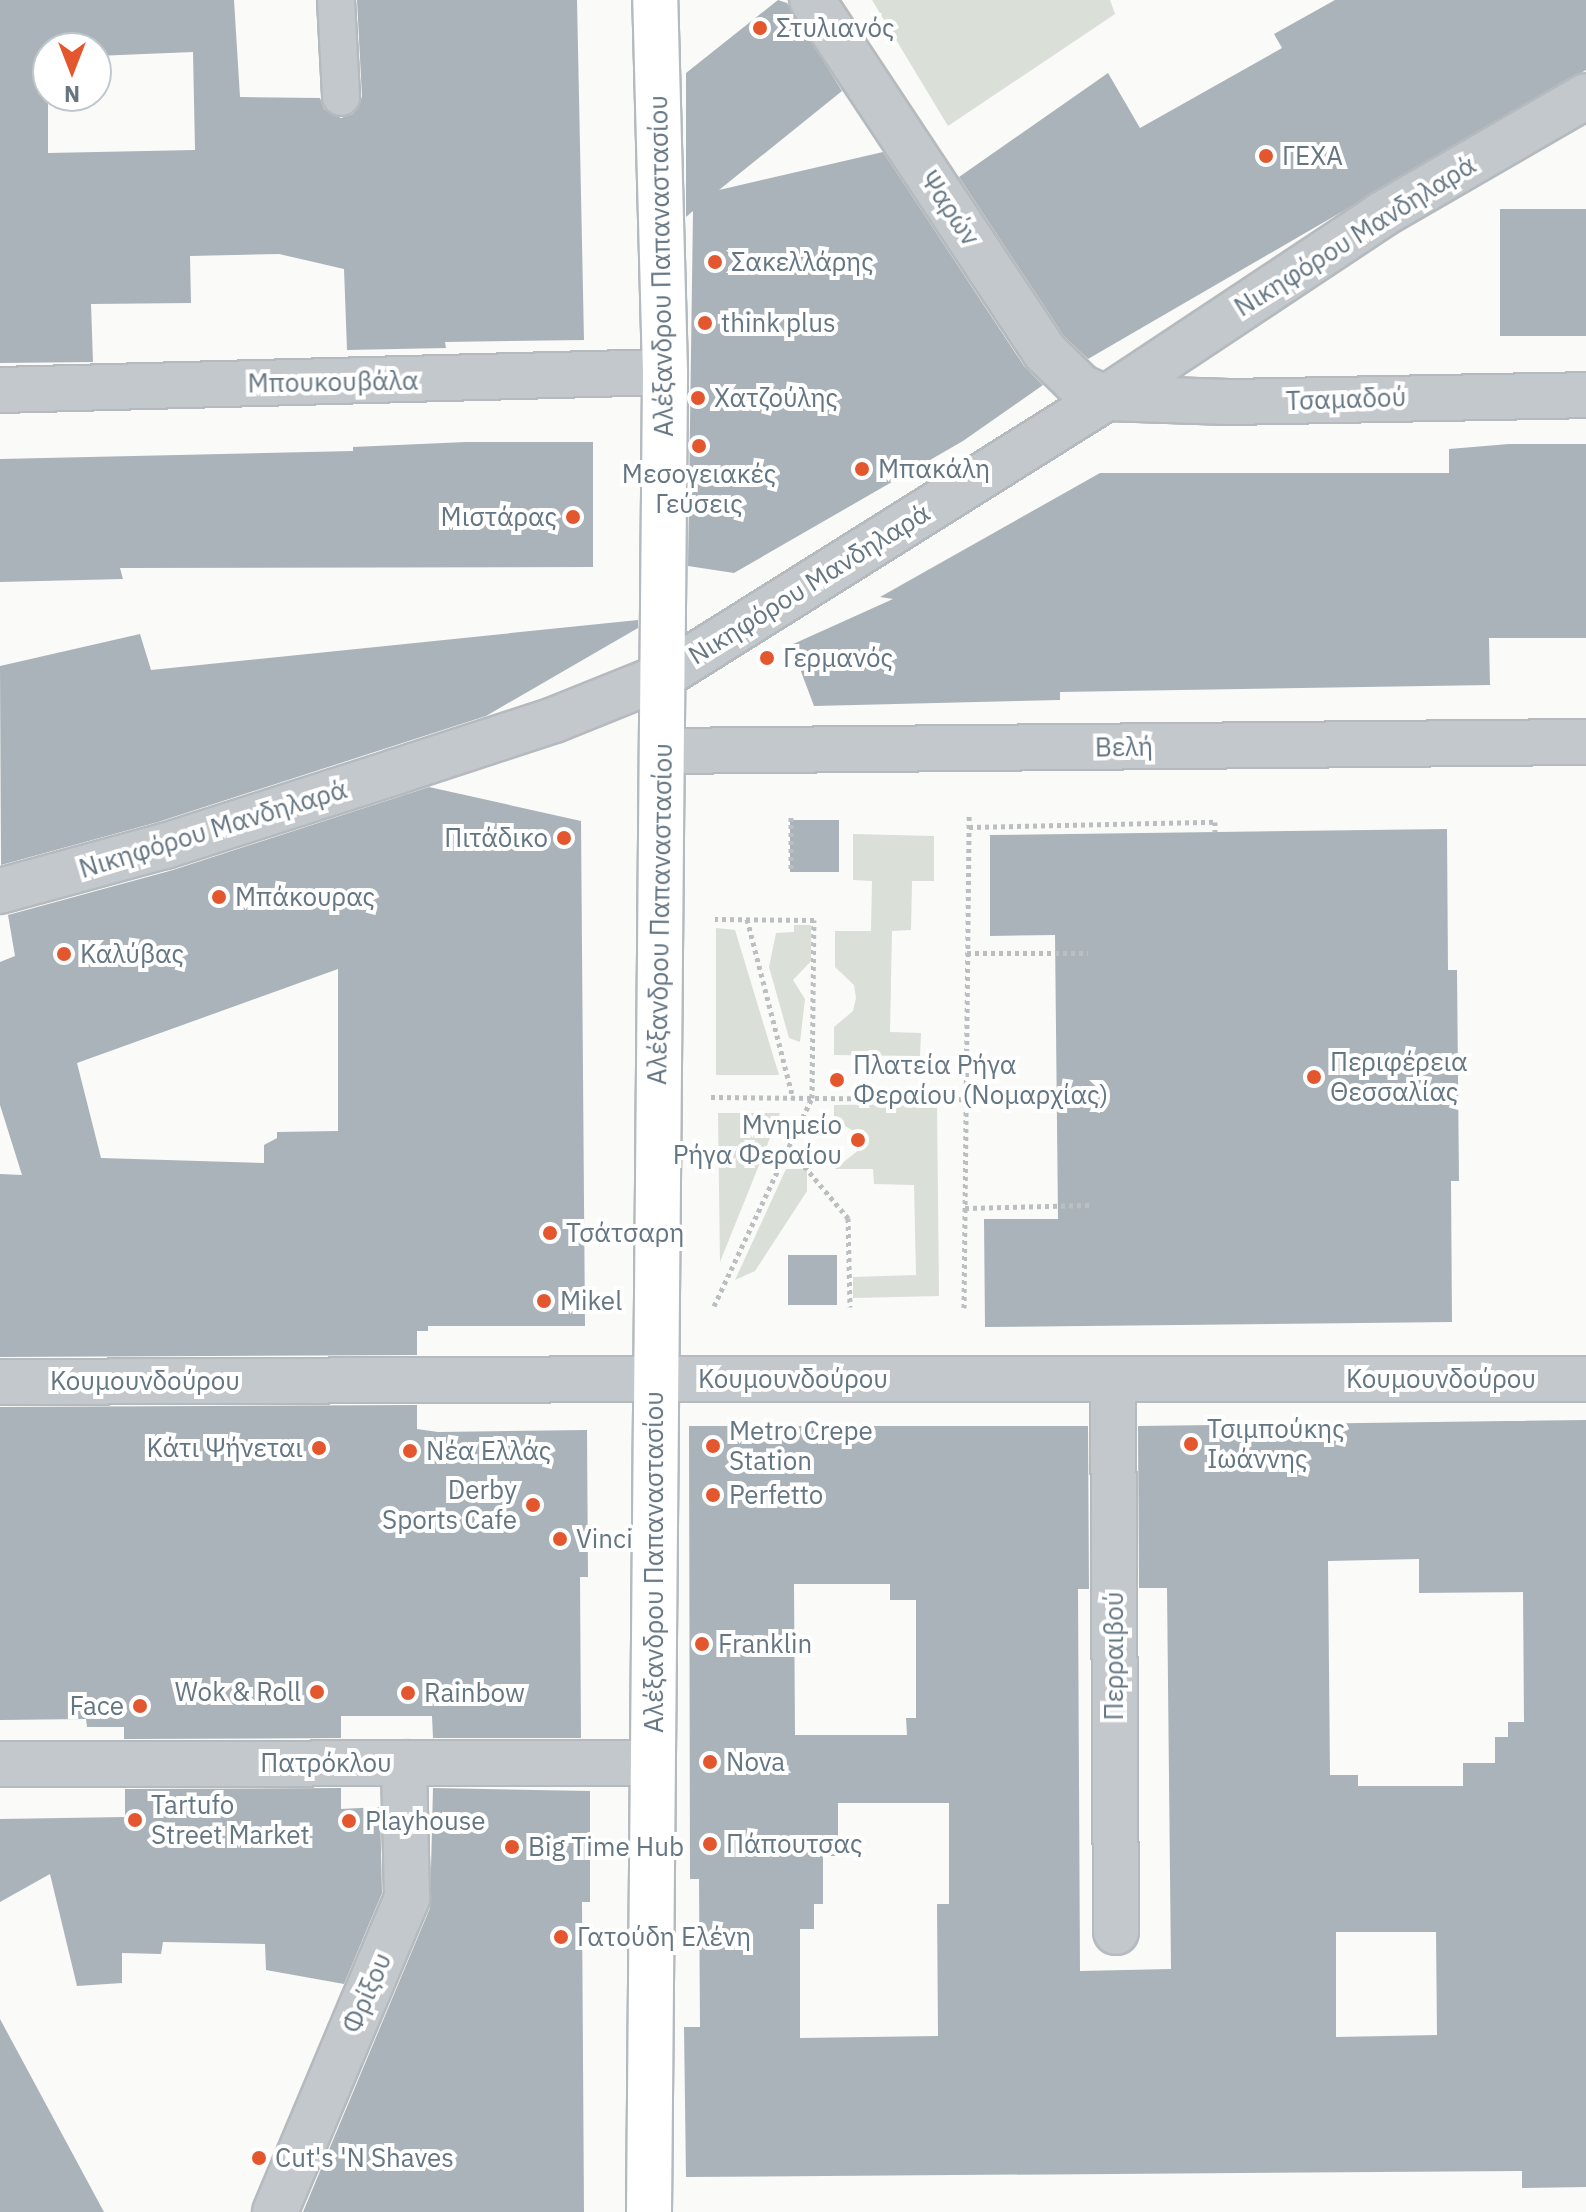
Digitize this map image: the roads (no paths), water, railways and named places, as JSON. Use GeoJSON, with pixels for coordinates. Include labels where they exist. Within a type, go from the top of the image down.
{"type":"FeatureCollection","features":[{"type":"Feature","properties":{"kind":"main road","name":"Αλέξανδρου Παπαναστασίου"},"geometry":{"type":"LineString","coordinates":[[649,2212],[665,372],[655,0]]}},
{"type":"Feature","properties":{"kind":"street","name":"Ψαρών"},"geometry":{"type":"LineString","coordinates":[[812,0],[1045,352],[1081,387],[1106,398]]}},
{"type":"Feature","properties":{"kind":"street","name":"Νικηφόρου Μανδηλαρά"},"geometry":{"type":"LineString","coordinates":[[0,891],[165,846],[395,772],[554,720],[663,676],[1106,398],[1381,215],[1586,96]]}},
{"type":"Feature","properties":{"kind":"street","name":"Μπουκουβάλα"},"geometry":{"type":"LineString","coordinates":[[0,390],[665,372]]}},
{"type":"Feature","properties":{"kind":"street","name":"Τσαμαδού"},"geometry":{"type":"LineString","coordinates":[[1106,398],[1229,402],[1586,395]]}},
{"type":"Feature","properties":{"kind":"street","name":"Βελή"},"geometry":{"type":"LineString","coordinates":[[662,751],[1586,742]]}},
{"type":"Feature","properties":{"kind":"street","name":"Περραιβού"},"geometry":{"type":"LineString","coordinates":[[1113,1379],[1116,1932]]}},
{"type":"Feature","properties":{"kind":"street","name":"Κουμουνδούρου"},"geometry":{"type":"LineString","coordinates":[[0,1382],[1586,1379]]}},
{"type":"Feature","properties":{"kind":"street","name":"Φρίξου"},"geometry":{"type":"LineString","coordinates":[[275,2212],[407,1898],[404,1763]]}},
{"type":"Feature","properties":{"kind":"street","name":"Πατρόκλου"},"geometry":{"type":"LineString","coordinates":[[0,1764],[653,1763]]}},
{"type":"Feature","properties":{"kind":"lane"},"geometry":{"type":"LineString","coordinates":[[336,0],[341,97]]}},
{"type":"Feature","properties":{"kind":"place","name":"Στυλιανός"},"geometry":{"type":"Point","coordinates":[760,28]}},
{"type":"Feature","properties":{"kind":"place","name":"ΓΕΧΑ"},"geometry":{"type":"Point","coordinates":[1266,156]}},
{"type":"Feature","properties":{"kind":"place","name":"Σακελλάρης"},"geometry":{"type":"Point","coordinates":[715,262]}},
{"type":"Feature","properties":{"kind":"place","name":"think plus"},"geometry":{"type":"Point","coordinates":[705,323]}},
{"type":"Feature","properties":{"kind":"place","name":"Χατζούλης"},"geometry":{"type":"Point","coordinates":[698,398]}},
{"type":"Feature","properties":{"kind":"place","name":"Μεσογειακές Γεύσεις"},"geometry":{"type":"Point","coordinates":[699,446]}},
{"type":"Feature","properties":{"kind":"place","name":"Μπακάλη"},"geometry":{"type":"Point","coordinates":[862,469]}},
{"type":"Feature","properties":{"kind":"place","name":"Μιστάρας"},"geometry":{"type":"Point","coordinates":[573,517]}},
{"type":"Feature","properties":{"kind":"place","name":"Γερμανός"},"geometry":{"type":"Point","coordinates":[767,658]}},
{"type":"Feature","properties":{"kind":"place","name":"Πιτάδικο"},"geometry":{"type":"Point","coordinates":[564,838]}},
{"type":"Feature","properties":{"kind":"place","name":"Μπάκουρας"},"geometry":{"type":"Point","coordinates":[219,897]}},
{"type":"Feature","properties":{"kind":"place","name":"Καλύβας"},"geometry":{"type":"Point","coordinates":[64,954]}},
{"type":"Feature","properties":{"kind":"place","name":"Περιφέρεια Θεσσαλίας"},"geometry":{"type":"Point","coordinates":[1314,1077]}},
{"type":"Feature","properties":{"kind":"place","name":"Πλατεία Ρήγα Φεραίου (Νομαρχίας)"},"geometry":{"type":"Point","coordinates":[837,1080]}},
{"type":"Feature","properties":{"kind":"place","name":"Μνημείο Ρήγα Φεραίου"},"geometry":{"type":"Point","coordinates":[858,1140]}},
{"type":"Feature","properties":{"kind":"place","name":"Τσάτσαρη"},"geometry":{"type":"Point","coordinates":[550,1233]}},
{"type":"Feature","properties":{"kind":"place","name":"Mikel"},"geometry":{"type":"Point","coordinates":[544,1301]}},
{"type":"Feature","properties":{"kind":"place","name":"Τσιμπούκης Ιωάννης"},"geometry":{"type":"Point","coordinates":[1191,1444]}},
{"type":"Feature","properties":{"kind":"place","name":"Metro Crepe Station"},"geometry":{"type":"Point","coordinates":[713,1446]}},
{"type":"Feature","properties":{"kind":"place","name":"Κάτι Ψήνεται"},"geometry":{"type":"Point","coordinates":[319,1448]}},
{"type":"Feature","properties":{"kind":"place","name":"Νέα Ελλάς"},"geometry":{"type":"Point","coordinates":[410,1451]}},
{"type":"Feature","properties":{"kind":"place","name":"Perfetto"},"geometry":{"type":"Point","coordinates":[713,1495]}},
{"type":"Feature","properties":{"kind":"place","name":"Derby Sports Cafe"},"geometry":{"type":"Point","coordinates":[533,1505]}},
{"type":"Feature","properties":{"kind":"place","name":"Vinci"},"geometry":{"type":"Point","coordinates":[560,1539]}},
{"type":"Feature","properties":{"kind":"place","name":"Franklin"},"geometry":{"type":"Point","coordinates":[702,1644]}},
{"type":"Feature","properties":{"kind":"place","name":"Wok & Roll"},"geometry":{"type":"Point","coordinates":[317,1692]}},
{"type":"Feature","properties":{"kind":"place","name":"Rainbow"},"geometry":{"type":"Point","coordinates":[408,1693]}},
{"type":"Feature","properties":{"kind":"place","name":"Face"},"geometry":{"type":"Point","coordinates":[140,1706]}},
{"type":"Feature","properties":{"kind":"place","name":"Nova"},"geometry":{"type":"Point","coordinates":[710,1762]}},
{"type":"Feature","properties":{"kind":"place","name":"Tartufo Street Market"},"geometry":{"type":"Point","coordinates":[135,1820]}},
{"type":"Feature","properties":{"kind":"place","name":"Playhouse"},"geometry":{"type":"Point","coordinates":[349,1821]}},
{"type":"Feature","properties":{"kind":"place","name":"Πάπουτσας"},"geometry":{"type":"Point","coordinates":[710,1844]}},
{"type":"Feature","properties":{"kind":"place","name":"Big Time Hub"},"geometry":{"type":"Point","coordinates":[512,1847]}},
{"type":"Feature","properties":{"kind":"place","name":"Γατούδη Ελένη"},"geometry":{"type":"Point","coordinates":[561,1937]}},
{"type":"Feature","properties":{"kind":"place","name":"Cut's 'N Shaves"},"geometry":{"type":"Point","coordinates":[259,2158]}}]}
